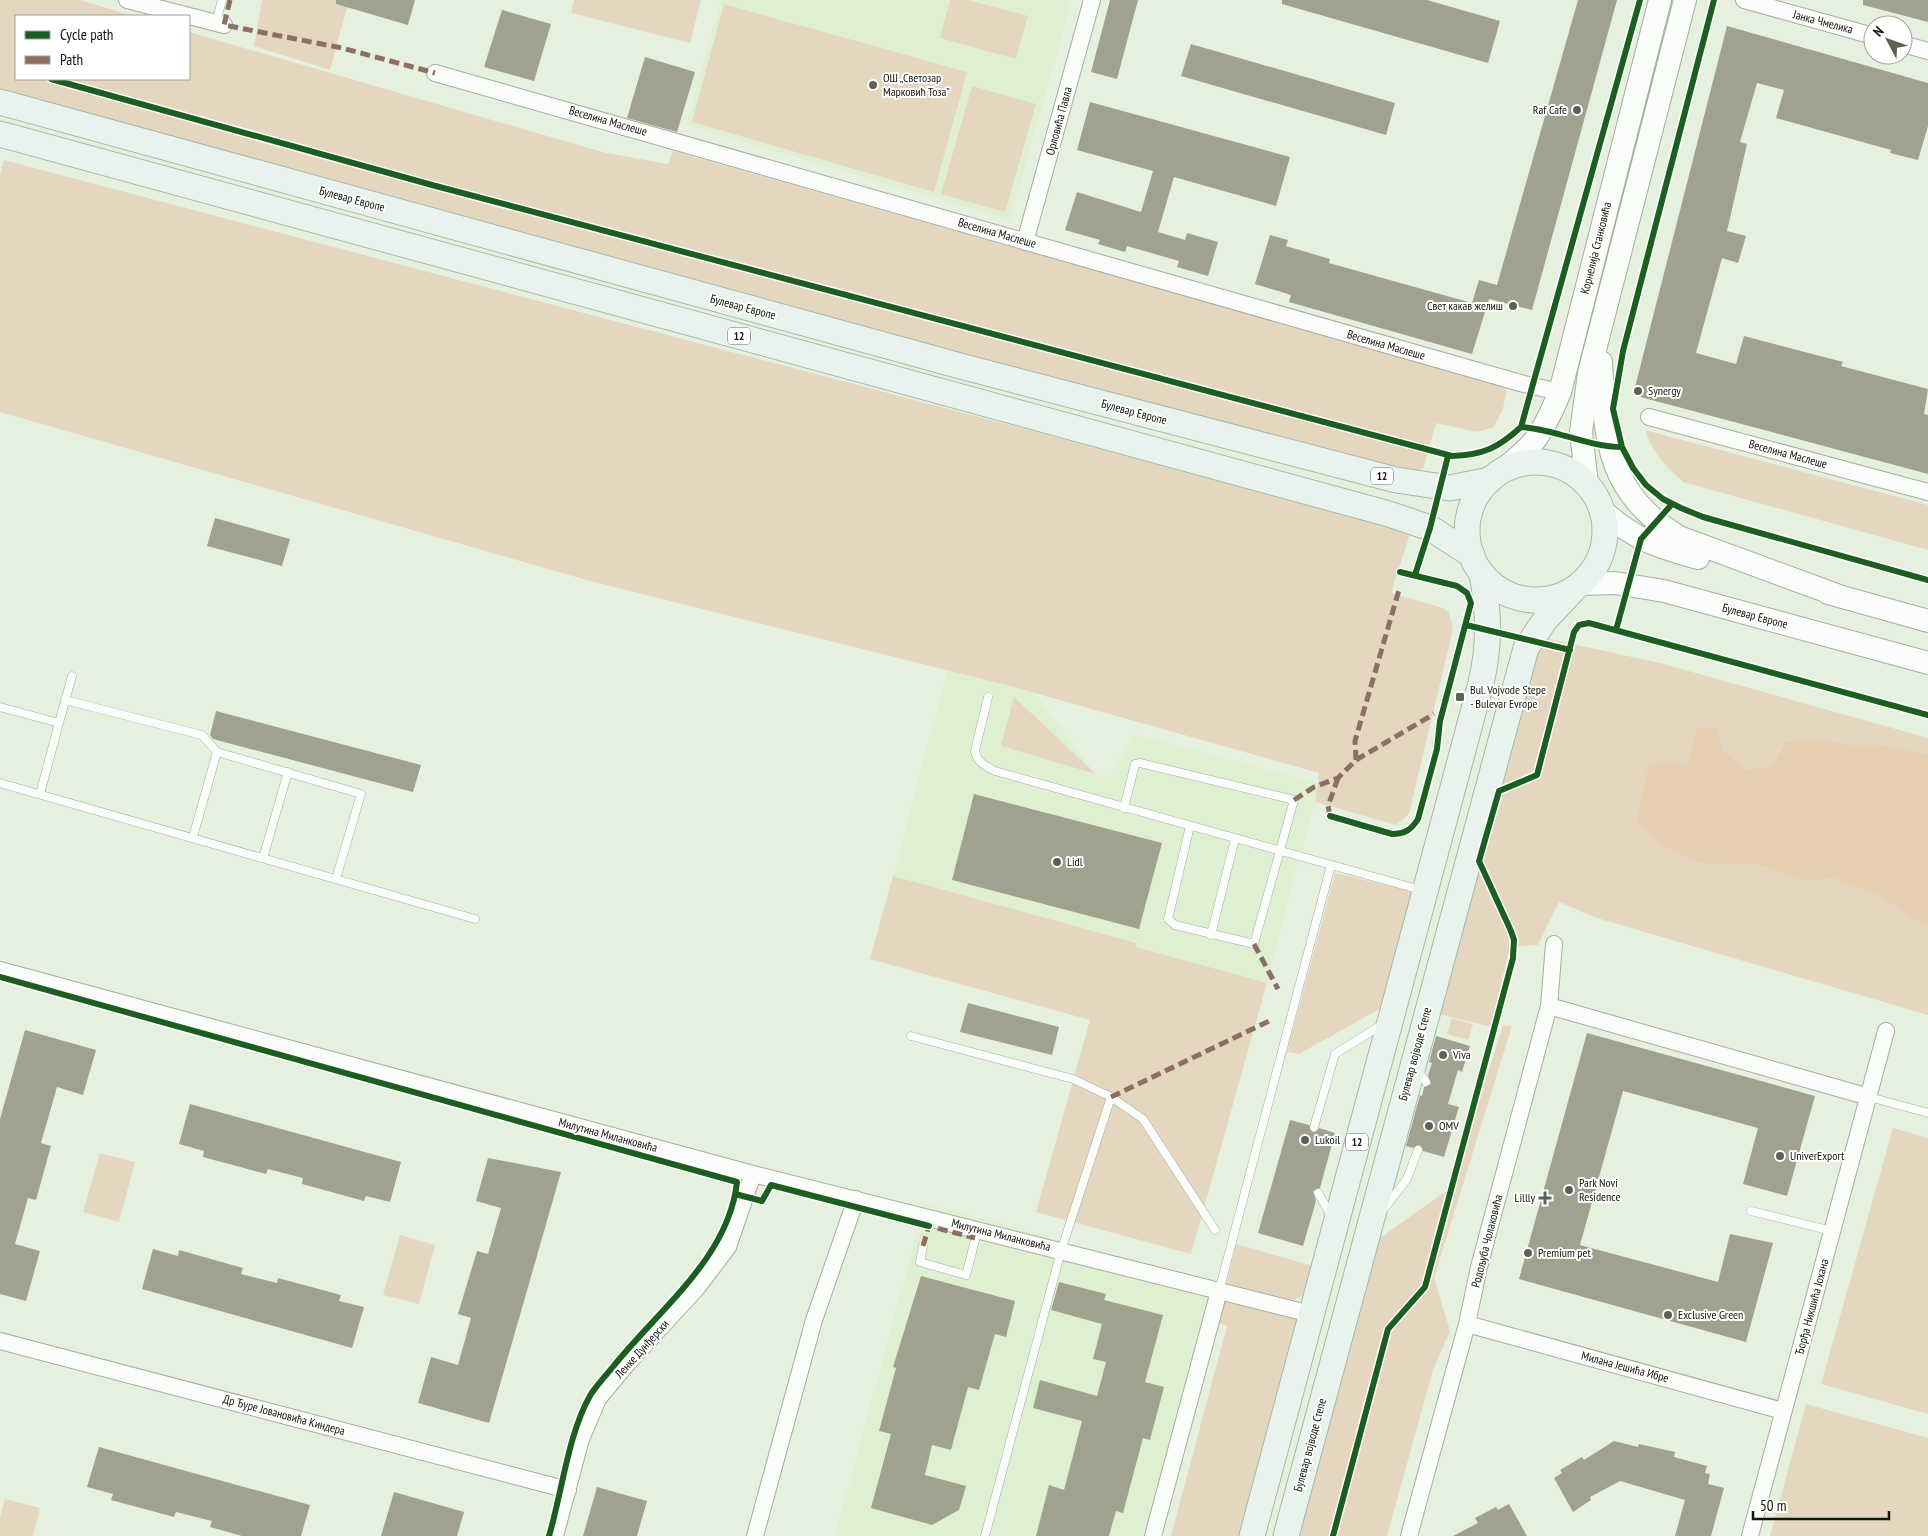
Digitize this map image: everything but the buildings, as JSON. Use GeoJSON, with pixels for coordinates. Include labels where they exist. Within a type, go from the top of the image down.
{"type":"FeatureCollection","features":[{"type":"Feature","properties":{"kind":"main road","name":"Корнелија Станковића"},"geometry":{"type":"LineString","coordinates":[[1492,477],[1525,454],[1539,437],[1560,392],[1660,0]]}},
{"type":"Feature","properties":{"kind":"main road","name":"Корнелија Станковића"},"geometry":{"type":"LineString","coordinates":[[1587,484],[1581,432],[1589,373],[1685,0]]}},
{"type":"Feature","properties":{"kind":"main road","name":"Булевар Европе"},"geometry":{"type":"LineString","coordinates":[[0,102],[964,367],[1396,480],[1450,488],[1492,477]]}},
{"type":"Feature","properties":{"kind":"main road","name":"12"},"geometry":{"type":"LineString","coordinates":[[0,134],[1389,514],[1430,528],[1477,564],[1499,589],[1531,600],[1554,597],[1577,586],[1594,569],[1602,550],[1605,530],[1602,510],[1587,484],[1567,469],[1543,462],[1518,464],[1492,477],[1477,496],[1469,515],[1467,535],[1477,564],[1488,605],[1487,658],[1252,1536]]}},
{"type":"Feature","properties":{"kind":"main road"},"geometry":{"type":"LineString","coordinates":[[1600,330],[1606,437],[1614,468],[1631,495],[1656,521],[1678,537],[1842,597]]}},
{"type":"Feature","properties":{"kind":"main road"},"geometry":{"type":"LineString","coordinates":[[1602,510],[1630,534],[1662,548],[1928,621]]}},
{"type":"Feature","properties":{"kind":"main road","name":"Булевар Европе"},"geometry":{"type":"LineString","coordinates":[[1577,586],[1615,583],[1664,591],[1928,663]]}},
{"type":"Feature","properties":{"kind":"main road","name":"Булевар војводе Степе"},"geometry":{"type":"LineString","coordinates":[[1286,1536],[1368,1229],[1419,1072],[1526,648],[1545,620],[1577,586]]}},
{"type":"Feature","properties":{"kind":"street"},"geometry":{"type":"LineString","coordinates":[[128,0],[186,15]]}},
{"type":"Feature","properties":{"kind":"street","name":"Орловића Павла"},"geometry":{"type":"LineString","coordinates":[[1025,242],[1092,0]]}},
{"type":"Feature","properties":{"kind":"street","name":"Јанка Чмелика"},"geometry":{"type":"LineString","coordinates":[[1744,0],[1863,33]]}},
{"type":"Feature","properties":{"kind":"street"},"geometry":{"type":"LineString","coordinates":[[190,16],[220,24]]}},
{"type":"Feature","properties":{"kind":"street"},"geometry":{"type":"LineString","coordinates":[[1913,47],[1928,51]]}},
{"type":"Feature","properties":{"kind":"street","name":"Веселина Маслеше"},"geometry":{"type":"LineString","coordinates":[[434,73],[1524,384],[1560,392]]}},
{"type":"Feature","properties":{"kind":"street","name":"Веселина Маслеше"},"geometry":{"type":"LineString","coordinates":[[1649,417],[1928,492]]}},
{"type":"Feature","properties":{"kind":"street","name":"Родољуба Чолаковића"},"geometry":{"type":"LineString","coordinates":[[1409,1536],[1467,1324],[1479,1267],[1549,1006],[1554,944]]}},
{"type":"Feature","properties":{"kind":"street","name":"Милутина Миланковића"},"geometry":{"type":"LineString","coordinates":[[0,970],[753,1174],[978,1229],[1310,1314]]}},
{"type":"Feature","properties":{"kind":"street"},"geometry":{"type":"LineString","coordinates":[[1549,1006],[1869,1096]]}},
{"type":"Feature","properties":{"kind":"street","name":"Ђорђа Никшића Јохана"},"geometry":{"type":"LineString","coordinates":[[1750,1536],[1886,1031]]}},
{"type":"Feature","properties":{"kind":"street","name":"Ленке Дунђерски"},"geometry":{"type":"LineString","coordinates":[[555,1536],[581,1439],[598,1399],[627,1364],[697,1288],[728,1247],[753,1174]]}},
{"type":"Feature","properties":{"kind":"street"},"geometry":{"type":"LineString","coordinates":[[754,1536],[814,1320],[856,1199]]}},
{"type":"Feature","properties":{"kind":"street"},"geometry":{"type":"LineString","coordinates":[[1153,1536],[1219,1291]]}},
{"type":"Feature","properties":{"kind":"street","name":"Милана Јешића Ибре"},"geometry":{"type":"LineString","coordinates":[[1467,1324],[1783,1411]]}},
{"type":"Feature","properties":{"kind":"street","name":"Др Ђуре Јовановића Киндера"},"geometry":{"type":"LineString","coordinates":[[0,1341],[568,1490]]}},
{"type":"Feature","properties":{"kind":"lane"},"geometry":{"type":"LineString","coordinates":[[220,24],[222,0]]}},
{"type":"Feature","properties":{"kind":"lane"},"geometry":{"type":"LineString","coordinates":[[40,794],[72,676]]}},
{"type":"Feature","properties":{"kind":"lane"},"geometry":{"type":"LineString","coordinates":[[988,697],[976,742],[976,758],[995,772],[1425,891]]}},
{"type":"Feature","properties":{"kind":"lane"},"geometry":{"type":"LineString","coordinates":[[65,700],[202,735],[217,752],[361,794],[336,879]]}},
{"type":"Feature","properties":{"kind":"lane"},"geometry":{"type":"LineString","coordinates":[[0,707],[59,723]]}},
{"type":"Feature","properties":{"kind":"lane"},"geometry":{"type":"LineString","coordinates":[[193,837],[217,752]]}},
{"type":"Feature","properties":{"kind":"lane"},"geometry":{"type":"LineString","coordinates":[[1124,808],[1132,770],[1135,764],[1140,762],[1294,800],[1254,944],[1175,925],[1168,919],[1190,826]]}},
{"type":"Feature","properties":{"kind":"lane"},"geometry":{"type":"LineString","coordinates":[[263,858],[288,772]]}},
{"type":"Feature","properties":{"kind":"lane"},"geometry":{"type":"LineString","coordinates":[[0,783],[475,919]]}},
{"type":"Feature","properties":{"kind":"lane"},"geometry":{"type":"LineString","coordinates":[[1211,935],[1235,838]]}},
{"type":"Feature","properties":{"kind":"lane"},"geometry":{"type":"LineString","coordinates":[[1219,1291],[1330,865]]}},
{"type":"Feature","properties":{"kind":"lane"},"geometry":{"type":"LineString","coordinates":[[1314,1127],[1335,1054],[1391,1019]]}},
{"type":"Feature","properties":{"kind":"lane"},"geometry":{"type":"LineString","coordinates":[[911,1036],[1073,1079],[1111,1097],[1143,1119],[1215,1230]]}},
{"type":"Feature","properties":{"kind":"lane"},"geometry":{"type":"LineString","coordinates":[[1869,1096],[1928,1113]]}},
{"type":"Feature","properties":{"kind":"lane"},"geometry":{"type":"LineString","coordinates":[[985,1536],[1062,1251],[1111,1097]]}},
{"type":"Feature","properties":{"kind":"lane"},"geometry":{"type":"LineString","coordinates":[[1368,1229],[1407,1180],[1418,1150]]}},
{"type":"Feature","properties":{"kind":"lane"},"geometry":{"type":"LineString","coordinates":[[1318,1193],[1335,1224]]}},
{"type":"Feature","properties":{"kind":"lane"},"geometry":{"type":"LineString","coordinates":[[1751,1211],[1832,1231]]}},
{"type":"Feature","properties":{"kind":"lane"},"geometry":{"type":"LineString","coordinates":[[923,1246],[920,1262],[966,1275],[978,1229]]}},
{"type":"Feature","properties":{"kind":"shaded area"},"geometry":{"type":"Polygon","coordinates":[[[0,0],[80,0],[131,15],[15,15],[15,80],[190,80],[190,32],[606,153],[668,164],[673,151],[1507,387],[1503,409],[1494,427],[1477,432],[1436,423],[1423,469],[1416,470],[1392,466],[752,299],[0,98],[0,0]]]}},
{"type":"Feature","properties":{"kind":"shaded area"},"geometry":{"type":"Polygon","coordinates":[[[262,0],[349,0],[330,70],[254,46],[262,0]]]}},
{"type":"Feature","properties":{"kind":"shaded area"},"geometry":{"type":"Polygon","coordinates":[[[574,0],[701,0],[690,43],[571,13],[574,0]]]}},
{"type":"Feature","properties":{"kind":"shaded area","name":"ОШ „Светозар Марковић Тоза”"},"geometry":{"type":"Polygon","coordinates":[[[721,0],[1072,0],[1010,220],[687,125],[721,0]]]}},
{"type":"Feature","properties":{"kind":"shaded area"},"geometry":{"type":"Polygon","coordinates":[[[950,0],[968,0],[1028,16],[1016,59],[940,38],[950,0]]]}},
{"type":"Feature","properties":{"kind":"shaded area"},"geometry":{"type":"Polygon","coordinates":[[[724,4],[967,72],[934,192],[692,122],[724,4]]]}},
{"type":"Feature","properties":{"kind":"shaded area"},"geometry":{"type":"Polygon","coordinates":[[[972,86],[1036,104],[1005,212],[941,194],[972,86]]]}},
{"type":"Feature","properties":{"kind":"shaded area"},"geometry":{"type":"Polygon","coordinates":[[[4,160],[1411,531],[1391,593],[1443,608],[1449,612],[1453,629],[1409,814],[1396,825],[1315,802],[1319,773],[1010,686],[590,581],[0,412],[0,175],[4,160]]]}},
{"type":"Feature","properties":{"kind":"shaded area"},"geometry":{"type":"Polygon","coordinates":[[[1645,430],[1928,505],[1928,550],[1683,482],[1660,459],[1645,430]]]}},
{"type":"Feature","properties":{"kind":"shaded area"},"geometry":{"type":"Polygon","coordinates":[[[1545,638],[1660,663],[1928,738],[1928,1015],[1597,918],[1559,902],[1538,945],[1510,947],[1491,1027],[1435,1013],[1528,670],[1545,638]]]}},
{"type":"Feature","properties":{"kind":"shaded area"},"geometry":{"type":"Polygon","coordinates":[[[947,671],[1028,691],[1038,698],[1096,775],[1108,778],[1134,734],[1319,783],[1267,983],[1135,947],[1136,942],[893,876],[947,671]]]}},
{"type":"Feature","properties":{"kind":"shaded area"},"geometry":{"type":"Polygon","coordinates":[[[1014,697],[1096,774],[1001,746],[1014,697]]]}},
{"type":"Feature","properties":{"kind":"shaded area"},"geometry":{"type":"Polygon","coordinates":[[[1697,727],[1716,728],[1723,750],[1746,770],[1773,766],[1786,742],[1819,739],[1847,745],[1881,745],[1928,755],[1928,925],[1923,925],[1885,899],[1835,878],[1802,881],[1762,865],[1700,863],[1663,846],[1637,820],[1648,768],[1665,760],[1687,766],[1697,727]]]}},
{"type":"Feature","properties":{"kind":"shaded area"},"geometry":{"type":"Polygon","coordinates":[[[1335,873],[1415,892],[1383,1007],[1299,1054],[1287,1052],[1335,873]]]}},
{"type":"Feature","properties":{"kind":"shaded area"},"geometry":{"type":"Polygon","coordinates":[[[893,876],[1137,943],[1136,947],[1267,983],[1191,1254],[1036,1212],[1090,1020],[870,959],[893,876]]]}},
{"type":"Feature","properties":{"kind":"shaded area"},"geometry":{"type":"Polygon","coordinates":[[[1452,1018],[1473,1024],[1468,1040],[1447,1034],[1452,1018]]]}},
{"type":"Feature","properties":{"kind":"shaded area"},"geometry":{"type":"Polygon","coordinates":[[[1503,1025],[1512,1026],[1434,1278],[1450,1331],[1433,1370],[1387,1536],[1299,1536],[1374,1242],[1452,1187],[1503,1025]]]}},
{"type":"Feature","properties":{"kind":"shaded area"},"geometry":{"type":"Polygon","coordinates":[[[1893,1128],[1928,1138],[1928,1414],[1821,1384],[1893,1128]]]}},
{"type":"Feature","properties":{"kind":"shaded area"},"geometry":{"type":"Polygon","coordinates":[[[100,1153],[135,1162],[119,1222],[83,1212],[100,1153]]]}},
{"type":"Feature","properties":{"kind":"shaded area"},"geometry":{"type":"Polygon","coordinates":[[[925,1203],[1217,1283],[1149,1536],[835,1536],[925,1203]]]}},
{"type":"Feature","properties":{"kind":"shaded area"},"geometry":{"type":"Polygon","coordinates":[[[400,1235],[435,1245],[419,1304],[383,1295],[400,1235]]]}},
{"type":"Feature","properties":{"kind":"shaded area"},"geometry":{"type":"Polygon","coordinates":[[[1236,1244],[1313,1266],[1307,1292],[1292,1302],[1226,1286],[1236,1244]]]}},
{"type":"Feature","properties":{"kind":"shaded area"},"geometry":{"type":"Polygon","coordinates":[[[1223,1298],[1300,1318],[1242,1536],[1171,1536],[1227,1326],[1216,1322],[1223,1298]]]}},
{"type":"Feature","properties":{"kind":"shaded area"},"geometry":{"type":"Polygon","coordinates":[[[1806,1404],[1928,1438],[1928,1536],[1770,1536],[1806,1404]]]}},
{"type":"Feature","properties":{"kind":"shaded area"},"geometry":{"type":"Polygon","coordinates":[[[5,1499],[40,1508],[33,1536],[0,1536],[0,1517],[5,1499]]]}},
{"type":"Feature","properties":{"kind":"marked path"},"geometry":{"type":"LineString","coordinates":[[230,0],[224,25],[342,48],[435,73]]}},
{"type":"Feature","properties":{"kind":"marked path"},"geometry":{"type":"LineString","coordinates":[[1294,800],[1314,787],[1338,778],[1356,760],[1355,741],[1399,590]]}},
{"type":"Feature","properties":{"kind":"marked path"},"geometry":{"type":"LineString","coordinates":[[1356,760],[1434,714]]}},
{"type":"Feature","properties":{"kind":"marked path"},"geometry":{"type":"LineString","coordinates":[[1330,816],[1328,806],[1338,778]]}},
{"type":"Feature","properties":{"kind":"marked path"},"geometry":{"type":"LineString","coordinates":[[1254,944],[1278,989]]}},
{"type":"Feature","properties":{"kind":"marked path"},"geometry":{"type":"LineString","coordinates":[[1111,1097],[1269,1021]]}},
{"type":"Feature","properties":{"kind":"marked path"},"geometry":{"type":"LineString","coordinates":[[923,1246],[929,1226],[975,1238]]}},
{"type":"Feature","properties":{"kind":"cycle path"},"geometry":{"type":"LineString","coordinates":[[55,80],[432,185],[1452,456],[1473,454],[1490,449],[1521,427],[1640,0]]}},
{"type":"Feature","properties":{"kind":"cycle path"},"geometry":{"type":"LineString","coordinates":[[1622,447],[1613,409],[1623,351],[1714,0]]}},
{"type":"Feature","properties":{"kind":"cycle path"},"geometry":{"type":"LineString","coordinates":[[1521,427],[1534,428],[1596,444],[1622,447],[1633,468],[1646,485],[1663,499],[1703,517],[1928,580]]}},
{"type":"Feature","properties":{"kind":"cycle path"},"geometry":{"type":"LineString","coordinates":[[1415,575],[1430,528],[1448,456]]}},
{"type":"Feature","properties":{"kind":"cycle path"},"geometry":{"type":"LineString","coordinates":[[1616,630],[1641,539],[1672,504]]}},
{"type":"Feature","properties":{"kind":"cycle path"},"geometry":{"type":"LineString","coordinates":[[1330,816],[1392,834],[1407,831],[1418,819],[1437,749],[1440,721],[1471,603],[1467,593],[1457,586],[1400,572]]}},
{"type":"Feature","properties":{"kind":"cycle path"},"geometry":{"type":"LineString","coordinates":[[1333,1536],[1388,1329],[1425,1287],[1513,958],[1514,940],[1511,931],[1479,861],[1499,791],[1537,775],[1574,632],[1579,625],[1589,623],[1928,715]]}},
{"type":"Feature","properties":{"kind":"cycle path"},"geometry":{"type":"LineString","coordinates":[[1466,625],[1570,650]]}},
{"type":"Feature","properties":{"kind":"cycle path"},"geometry":{"type":"LineString","coordinates":[[0,977],[737,1182],[731,1209],[720,1235],[706,1259],[591,1394],[583,1410],[571,1445],[549,1536]]}},
{"type":"Feature","properties":{"kind":"cycle path"},"geometry":{"type":"LineString","coordinates":[[735,1194],[762,1201],[771,1185],[929,1226]]}},
{"type":"Feature","properties":{"kind":"place","name":"ОШ „Светозар Марковић Тоза”"},"geometry":{"type":"Point","coordinates":[873,85]}},
{"type":"Feature","properties":{"kind":"place","name":"Raf Cafe"},"geometry":{"type":"Point","coordinates":[1577,110]}},
{"type":"Feature","properties":{"kind":"place","name":"Свет какав желиш"},"geometry":{"type":"Point","coordinates":[1513,306]}},
{"type":"Feature","properties":{"kind":"place","name":"Synergy"},"geometry":{"type":"Point","coordinates":[1638,391]}},
{"type":"Feature","properties":{"kind":"place","name":"Bul. Vojvode Stepe - Bulevar Evrope"},"geometry":{"type":"Point","coordinates":[1460,697]}},
{"type":"Feature","properties":{"kind":"place","name":"Lidl"},"geometry":{"type":"Point","coordinates":[1057,862]}},
{"type":"Feature","properties":{"kind":"place","name":"Viva"},"geometry":{"type":"Point","coordinates":[1443,1055]}},
{"type":"Feature","properties":{"kind":"place","name":"OMV"},"geometry":{"type":"Point","coordinates":[1429,1126]}},
{"type":"Feature","properties":{"kind":"place","name":"Lukoil"},"geometry":{"type":"Point","coordinates":[1305,1140]}},
{"type":"Feature","properties":{"kind":"place","name":"UniverExport"},"geometry":{"type":"Point","coordinates":[1780,1156]}},
{"type":"Feature","properties":{"kind":"place","name":"Park Novi Residence"},"geometry":{"type":"Point","coordinates":[1569,1190]}},
{"type":"Feature","properties":{"kind":"place","name":"Lillly"},"geometry":{"type":"Point","coordinates":[1545,1198]}},
{"type":"Feature","properties":{"kind":"place","name":"Premium pet"},"geometry":{"type":"Point","coordinates":[1528,1253]}},
{"type":"Feature","properties":{"kind":"place","name":"Exclusive Green"},"geometry":{"type":"Point","coordinates":[1668,1315]}}]}
